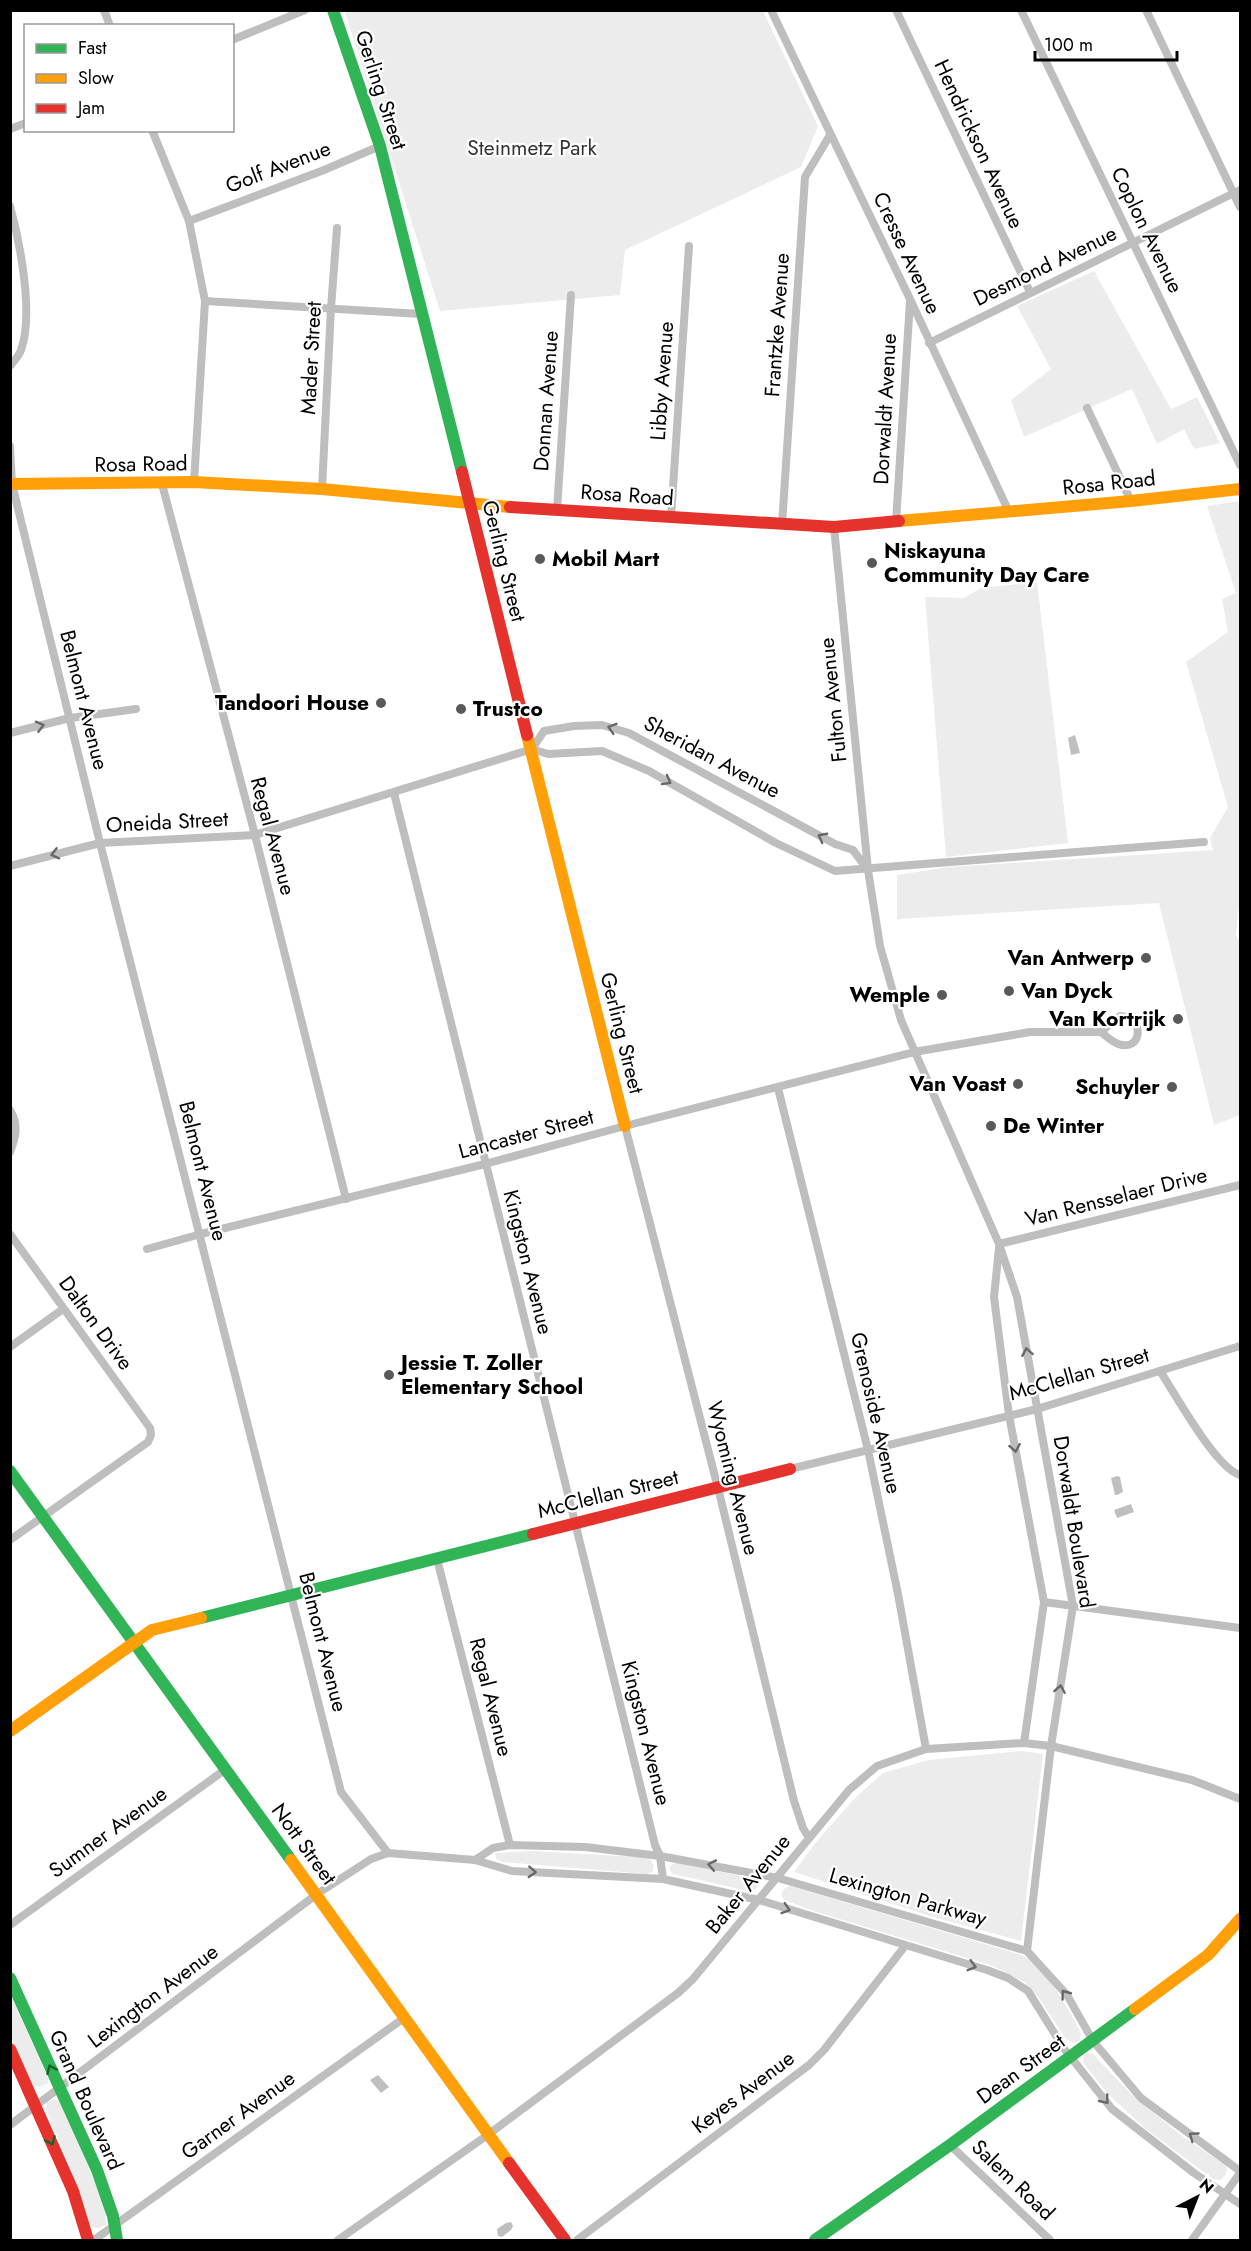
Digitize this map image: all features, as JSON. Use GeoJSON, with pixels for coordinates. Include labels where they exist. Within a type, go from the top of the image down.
{"type":"FeatureCollection","features":[{"type":"Feature","properties":{"kind":"street"},"geometry":{"type":"LineString","coordinates":[[234,39],[305,10]]}},
{"type":"Feature","properties":{"kind":"street","name":"Gerling Street"},"geometry":{"type":"LineString","coordinates":[[333,10],[380,146],[626,1126]]}},
{"type":"Feature","properties":{"kind":"street","name":"Cresse Avenue"},"geometry":{"type":"LineString","coordinates":[[771,10],[1009,512]]}},
{"type":"Feature","properties":{"kind":"street","name":"Hendrickson Avenue"},"geometry":{"type":"LineString","coordinates":[[896,10],[1030,292]]}},
{"type":"Feature","properties":{"kind":"street","name":"Coplon Avenue"},"geometry":{"type":"LineString","coordinates":[[1022,10],[1240,465]]}},
{"type":"Feature","properties":{"kind":"street"},"geometry":{"type":"LineString","coordinates":[[1146,10],[1237,192],[1240,207]]}},
{"type":"Feature","properties":{"kind":"street"},"geometry":{"type":"LineString","coordinates":[[153,132],[189,220],[206,301],[194,482]]}},
{"type":"Feature","properties":{"kind":"street","name":"Frantzke Avenue"},"geometry":{"type":"LineString","coordinates":[[782,525],[805,177],[830,135]]}},
{"type":"Feature","properties":{"kind":"street","name":"Golf Avenue"},"geometry":{"type":"LineString","coordinates":[[189,220],[324,170],[380,146]]}},
{"type":"Feature","properties":{"kind":"street","name":"Desmond Avenue"},"geometry":{"type":"LineString","coordinates":[[929,343],[1237,192]]}},
{"type":"Feature","properties":{"kind":"street"},"geometry":{"type":"LineString","coordinates":[[10,206],[22,269],[27,320],[21,351],[10,366]]}},
{"type":"Feature","properties":{"kind":"street","name":"Mader Street"},"geometry":{"type":"LineString","coordinates":[[322,489],[337,228]]}},
{"type":"Feature","properties":{"kind":"street","name":"Libby Avenue"},"geometry":{"type":"LineString","coordinates":[[671,518],[688,246]]}},
{"type":"Feature","properties":{"kind":"street","name":"Donnan Avenue"},"geometry":{"type":"LineString","coordinates":[[557,510],[570,295]]}},
{"type":"Feature","properties":{"kind":"street","name":"Dorwaldt Avenue"},"geometry":{"type":"LineString","coordinates":[[896,522],[910,299]]}},
{"type":"Feature","properties":{"kind":"street"},"geometry":{"type":"LineString","coordinates":[[206,301],[422,314]]}},
{"type":"Feature","properties":{"kind":"street"},"geometry":{"type":"LineString","coordinates":[[1087,408],[1131,501]]}},
{"type":"Feature","properties":{"kind":"street","name":"Belmont Avenue"},"geometry":{"type":"LineString","coordinates":[[10,446],[11,484],[341,1792],[388,1853]]}},
{"type":"Feature","properties":{"kind":"street","name":"Rosa Road"},"geometry":{"type":"LineString","coordinates":[[11,484],[194,482],[322,489],[469,504],[834,527],[1240,489]]}},
{"type":"Feature","properties":{"kind":"street","name":"Regal Avenue"},"geometry":{"type":"LineString","coordinates":[[162,484],[255,835],[346,1199]]}},
{"type":"Feature","properties":{"kind":"street","name":"Fulton Avenue"},"geometry":{"type":"LineString","coordinates":[[834,527],[868,870]]}},
{"type":"Feature","properties":{"kind":"street"},"geometry":{"type":"LineString","coordinates":[[10,733],[70,718],[136,709]]}},
{"type":"Feature","properties":{"kind":"street","name":"Sheridan Avenue"},"geometry":{"type":"LineString","coordinates":[[532,749],[544,731],[574,726],[602,725],[629,733],[835,844],[853,850],[868,870]]}},
{"type":"Feature","properties":{"kind":"street","name":"Sheridan Avenue"},"geometry":{"type":"LineString","coordinates":[[393,793],[532,749],[548,754],[602,751],[649,771],[776,843],[835,872],[1204,842]]}},
{"type":"Feature","properties":{"kind":"street","name":"Oneida Street"},"geometry":{"type":"LineString","coordinates":[[10,866],[100,843],[255,835],[393,793]]}},
{"type":"Feature","properties":{"kind":"street","name":"Kingston Avenue"},"geometry":{"type":"LineString","coordinates":[[393,793],[655,1845],[660,1856],[663,1879]]}},
{"type":"Feature","properties":{"kind":"street","name":"Dorwaldt Boulevard"},"geometry":{"type":"LineString","coordinates":[[868,870],[880,946],[901,1020],[999,1244],[1017,1297],[1073,1606],[1051,1746],[1027,1951]]}},
{"type":"Feature","properties":{"kind":"street","name":"Lancaster Street"},"geometry":{"type":"LineString","coordinates":[[147,1249],[914,1052],[1030,1032],[1101,1032]]}},
{"type":"Feature","properties":{"kind":"street","name":"Grenoside Avenue"},"geometry":{"type":"LineString","coordinates":[[778,1088],[868,1450],[898,1594],[926,1749]]}},
{"type":"Feature","properties":{"kind":"street"},"geometry":{"type":"LineString","coordinates":[[10,1110],[16,1119],[17,1130],[10,1152]]}},
{"type":"Feature","properties":{"kind":"street","name":"Wyoming Avenue"},"geometry":{"type":"LineString","coordinates":[[626,1126],[794,1801],[803,1828],[809,1838]]}},
{"type":"Feature","properties":{"kind":"street","name":"Van Rensselaer Drive"},"geometry":{"type":"LineString","coordinates":[[999,1244],[1240,1185]]}},
{"type":"Feature","properties":{"kind":"street","name":"Dalton Drive"},"geometry":{"type":"LineString","coordinates":[[10,1234],[150,1428],[151,1435],[148,1442],[44,1517]]}},
{"type":"Feature","properties":{"kind":"street","name":"Dorwaldt Boulevard"},"geometry":{"type":"LineString","coordinates":[[999,1244],[994,1297],[1009,1415],[1044,1602],[1024,1743]]}},
{"type":"Feature","properties":{"kind":"street"},"geometry":{"type":"LineString","coordinates":[[10,1347],[63,1309]]}},
{"type":"Feature","properties":{"kind":"street","name":"McClellan Street"},"geometry":{"type":"LineString","coordinates":[[10,1731],[152,1630],[717,1486],[1037,1409],[1240,1346]]}},
{"type":"Feature","properties":{"kind":"street"},"geometry":{"type":"LineString","coordinates":[[1160,1371],[1216,1456],[1240,1475]]}},
{"type":"Feature","properties":{"kind":"street","name":"Nott Street"},"geometry":{"type":"LineString","coordinates":[[10,1471],[565,2241]]}},
{"type":"Feature","properties":{"kind":"street"},"geometry":{"type":"LineString","coordinates":[[10,1540],[44,1517]]}},
{"type":"Feature","properties":{"kind":"street","name":"Regal Avenue"},"geometry":{"type":"LineString","coordinates":[[437,1558],[510,1845]]}},
{"type":"Feature","properties":{"kind":"street"},"geometry":{"type":"LineString","coordinates":[[1044,1602],[1240,1628]]}},
{"type":"Feature","properties":{"kind":"street","name":"Baker Avenue"},"geometry":{"type":"LineString","coordinates":[[338,2241],[489,2134],[678,1993],[693,1979],[849,1790],[877,1766],[926,1749],[1024,1743],[1051,1746],[1192,1780],[1240,1799]]}},
{"type":"Feature","properties":{"kind":"street","name":"Sumner Avenue"},"geometry":{"type":"LineString","coordinates":[[10,1925],[226,1769]]}},
{"type":"Feature","properties":{"kind":"street","name":"Lexington Parkway"},"geometry":{"type":"LineString","coordinates":[[475,1860],[493,1848],[510,1845],[585,1847],[660,1856],[778,1878],[1027,1951]]}},
{"type":"Feature","properties":{"kind":"street"},"geometry":{"type":"LineString","coordinates":[[317,1894],[371,1859],[388,1853],[475,1860],[512,1871],[663,1879],[759,1900],[987,1970],[1008,1978],[1028,1991],[1070,2057],[1112,2109],[1194,2173],[1240,2204]]}},
{"type":"Feature","properties":{"kind":"street","name":"Lexington Avenue"},"geometry":{"type":"LineString","coordinates":[[10,2125],[317,1894]]}},
{"type":"Feature","properties":{"kind":"street","name":"Dean Street"},"geometry":{"type":"LineString","coordinates":[[815,2241],[1093,2041],[1208,1955],[1240,1919]]}},
{"type":"Feature","properties":{"kind":"street","name":"Keyes Avenue"},"geometry":{"type":"LineString","coordinates":[[577,2241],[809,2065],[824,2050],[905,1946]]}},
{"type":"Feature","properties":{"kind":"street"},"geometry":{"type":"LineString","coordinates":[[1027,1951],[1067,1995],[1093,2041],[1141,2098],[1240,2172],[1192,2241]]}},
{"type":"Feature","properties":{"kind":"street","name":"Grand Boulevard"},"geometry":{"type":"LineString","coordinates":[[10,1978],[97,2170],[117,2241]]}},
{"type":"Feature","properties":{"kind":"street","name":"Garner Avenue"},"geometry":{"type":"LineString","coordinates":[[94,2241],[404,2018]]}},
{"type":"Feature","properties":{"kind":"street"},"geometry":{"type":"LineString","coordinates":[[10,2049],[73,2191],[88,2241]]}},
{"type":"Feature","properties":{"kind":"street","name":"Salem Road"},"geometry":{"type":"LineString","coordinates":[[950,2145],[1048,2240]]}},
{"type":"Feature","properties":{"kind":"green space","name":"Steinmetz Park"},"geometry":{"type":"Polygon","coordinates":[[[348,10],[763,11],[818,126],[801,167],[625,250],[620,295],[440,311],[345,12],[348,10]]]}},
{"type":"Feature","properties":{"kind":"green space"},"geometry":{"type":"Polygon","coordinates":[[[1094,271],[1171,409],[1197,397],[1220,443],[1194,449],[1184,429],[1157,444],[1132,389],[1024,437],[1011,400],[1051,369],[1017,306],[1094,271]]]}},
{"type":"Feature","properties":{"kind":"green space"},"geometry":{"type":"Polygon","coordinates":[[[1240,501],[1240,894],[1236,936],[1240,942],[1240,1115],[1214,1125],[1159,903],[897,919],[897,875],[949,867],[1213,850],[1210,838],[1228,807],[1186,662],[1228,632],[1222,599],[1236,593],[1207,506],[1240,501]]]}},
{"type":"Feature","properties":{"kind":"green space"},"geometry":{"type":"Polygon","coordinates":[[[1037,582],[1068,843],[946,857],[925,597],[964,598],[981,588],[1037,582]]]}},
{"type":"Feature","properties":{"kind":"green space"},"geometry":{"type":"Polygon","coordinates":[[[1021,1751],[1043,1754],[1021,1941],[927,1915],[794,1872],[816,1842],[855,1798],[883,1773],[928,1760],[1021,1751]]]}},
{"type":"Feature","properties":{"kind":"green space"},"geometry":{"type":"Polygon","coordinates":[[[531,1851],[641,1857],[651,1860],[654,1866],[652,1872],[647,1874],[503,1862],[496,1859],[495,1853],[531,1851]]]}},
{"type":"Feature","properties":{"kind":"green space"},"geometry":{"type":"Polygon","coordinates":[[[676,1863],[757,1879],[760,1883],[753,1892],[673,1874],[669,1869],[676,1863]]]}},
{"type":"Feature","properties":{"kind":"green space"},"geometry":{"type":"Polygon","coordinates":[[[790,1886],[1027,1958],[1045,1975],[1066,2006],[1081,2034],[1079,2041],[1073,2043],[1066,2039],[1037,1995],[1024,1982],[993,1966],[810,1910],[783,1899],[781,1894],[790,1886]]]}},
{"type":"Feature","properties":{"kind":"green space"},"geometry":{"type":"Polygon","coordinates":[[[10,1993],[48,2078],[48,2083],[39,2087],[30,2083],[11,2037],[10,1993]]]}},
{"type":"Feature","properties":{"kind":"green space"},"geometry":{"type":"Polygon","coordinates":[[[1086,2053],[1092,2053],[1132,2095],[1182,2136],[1227,2166],[1224,2177],[1220,2180],[1213,2179],[1146,2129],[1109,2095],[1084,2064],[1083,2059],[1086,2053]]]}},
{"type":"Feature","properties":{"kind":"green space"},"geometry":{"type":"Polygon","coordinates":[[[54,2099],[61,2101],[105,2208],[106,2225],[98,2228],[90,2227],[72,2171],[46,2110],[46,2103],[54,2099]]]}},
{"type":"Feature","properties":{"kind":"shaded area"},"geometry":{"type":"Polygon","coordinates":[[[1075,735],[1080,753],[1071,755],[1068,738],[1075,735]]]}},
{"type":"Feature","properties":{"kind":"shaded area"},"geometry":{"type":"Polygon","coordinates":[[[1120,1477],[1123,1492],[1115,1495],[1111,1478],[1120,1477]]]}},
{"type":"Feature","properties":{"kind":"shaded area"},"geometry":{"type":"Polygon","coordinates":[[[1131,1504],[1134,1512],[1117,1518],[1114,1510],[1131,1504]]]}},
{"type":"Feature","properties":{"kind":"shaded area"},"geometry":{"type":"Polygon","coordinates":[[[378,2075],[389,2087],[381,2093],[370,2080],[378,2075]]]}},
{"type":"Feature","properties":{"kind":"shaded area"},"geometry":{"type":"Polygon","coordinates":[[[511,2222],[513,2226],[511,2230],[502,2237],[498,2236],[497,2229],[511,2222]]]}},
{"type":"Feature","properties":{"kind":"traffic: fast"},"geometry":{"type":"LineString","coordinates":[[333,10],[380,146],[462,472]]}},
{"type":"Feature","properties":{"kind":"traffic: fast"},"geometry":{"type":"LineString","coordinates":[[10,1471],[291,1860]]}},
{"type":"Feature","properties":{"kind":"traffic: fast"},"geometry":{"type":"LineString","coordinates":[[201,1618],[533,1534]]}},
{"type":"Feature","properties":{"kind":"traffic: fast"},"geometry":{"type":"LineString","coordinates":[[10,1978],[97,2170],[113,2216],[117,2240]]}},
{"type":"Feature","properties":{"kind":"traffic: fast"},"geometry":{"type":"LineString","coordinates":[[815,2240],[950,2145],[1135,2009]]}},
{"type":"Feature","properties":{"kind":"traffic: slow"},"geometry":{"type":"LineString","coordinates":[[10,484],[194,482],[322,489],[510,507]]}},
{"type":"Feature","properties":{"kind":"traffic: slow"},"geometry":{"type":"LineString","coordinates":[[899,521],[1240,489]]}},
{"type":"Feature","properties":{"kind":"traffic: slow"},"geometry":{"type":"LineString","coordinates":[[527,735],[625,1126]]}},
{"type":"Feature","properties":{"kind":"traffic: slow"},"geometry":{"type":"LineString","coordinates":[[10,1731],[152,1630],[201,1618]]}},
{"type":"Feature","properties":{"kind":"traffic: slow"},"geometry":{"type":"LineString","coordinates":[[291,1860],[509,2163]]}},
{"type":"Feature","properties":{"kind":"traffic: slow"},"geometry":{"type":"LineString","coordinates":[[1135,2009],[1208,1955],[1240,1919]]}},
{"type":"Feature","properties":{"kind":"traffic: jam"},"geometry":{"type":"LineString","coordinates":[[462,472],[527,735]]}},
{"type":"Feature","properties":{"kind":"traffic: jam"},"geometry":{"type":"LineString","coordinates":[[510,507],[834,527],[899,521]]}},
{"type":"Feature","properties":{"kind":"traffic: jam"},"geometry":{"type":"LineString","coordinates":[[533,1534],[790,1469]]}},
{"type":"Feature","properties":{"kind":"traffic: jam"},"geometry":{"type":"LineString","coordinates":[[10,2049],[73,2191],[88,2240]]}},
{"type":"Feature","properties":{"kind":"traffic: jam"},"geometry":{"type":"LineString","coordinates":[[509,2163],[565,2240]]}},
{"type":"Feature","properties":{"kind":"place","name":"Mobil Mart"},"geometry":{"type":"Point","coordinates":[540,559]}},
{"type":"Feature","properties":{"kind":"place","name":"Niskayuna Community Day Care"},"geometry":{"type":"Point","coordinates":[872,563]}},
{"type":"Feature","properties":{"kind":"place","name":"Tandoori House"},"geometry":{"type":"Point","coordinates":[381,703]}},
{"type":"Feature","properties":{"kind":"place","name":"Trustco"},"geometry":{"type":"Point","coordinates":[461,709]}},
{"type":"Feature","properties":{"kind":"place","name":"Van Antwerp"},"geometry":{"type":"Point","coordinates":[1146,958]}},
{"type":"Feature","properties":{"kind":"place","name":"Van Dyck"},"geometry":{"type":"Point","coordinates":[1009,991]}},
{"type":"Feature","properties":{"kind":"place","name":"Wemple"},"geometry":{"type":"Point","coordinates":[942,995]}},
{"type":"Feature","properties":{"kind":"place","name":"Van Kortrijk"},"geometry":{"type":"Point","coordinates":[1178,1019]}},
{"type":"Feature","properties":{"kind":"place","name":"Van Voast"},"geometry":{"type":"Point","coordinates":[1018,1084]}},
{"type":"Feature","properties":{"kind":"place","name":"Schuyler"},"geometry":{"type":"Point","coordinates":[1172,1087]}},
{"type":"Feature","properties":{"kind":"place","name":"De Winter"},"geometry":{"type":"Point","coordinates":[991,1126]}},
{"type":"Feature","properties":{"kind":"place","name":"Jessie T. Zoller Elementary School"},"geometry":{"type":"Point","coordinates":[389,1375]}}]}
